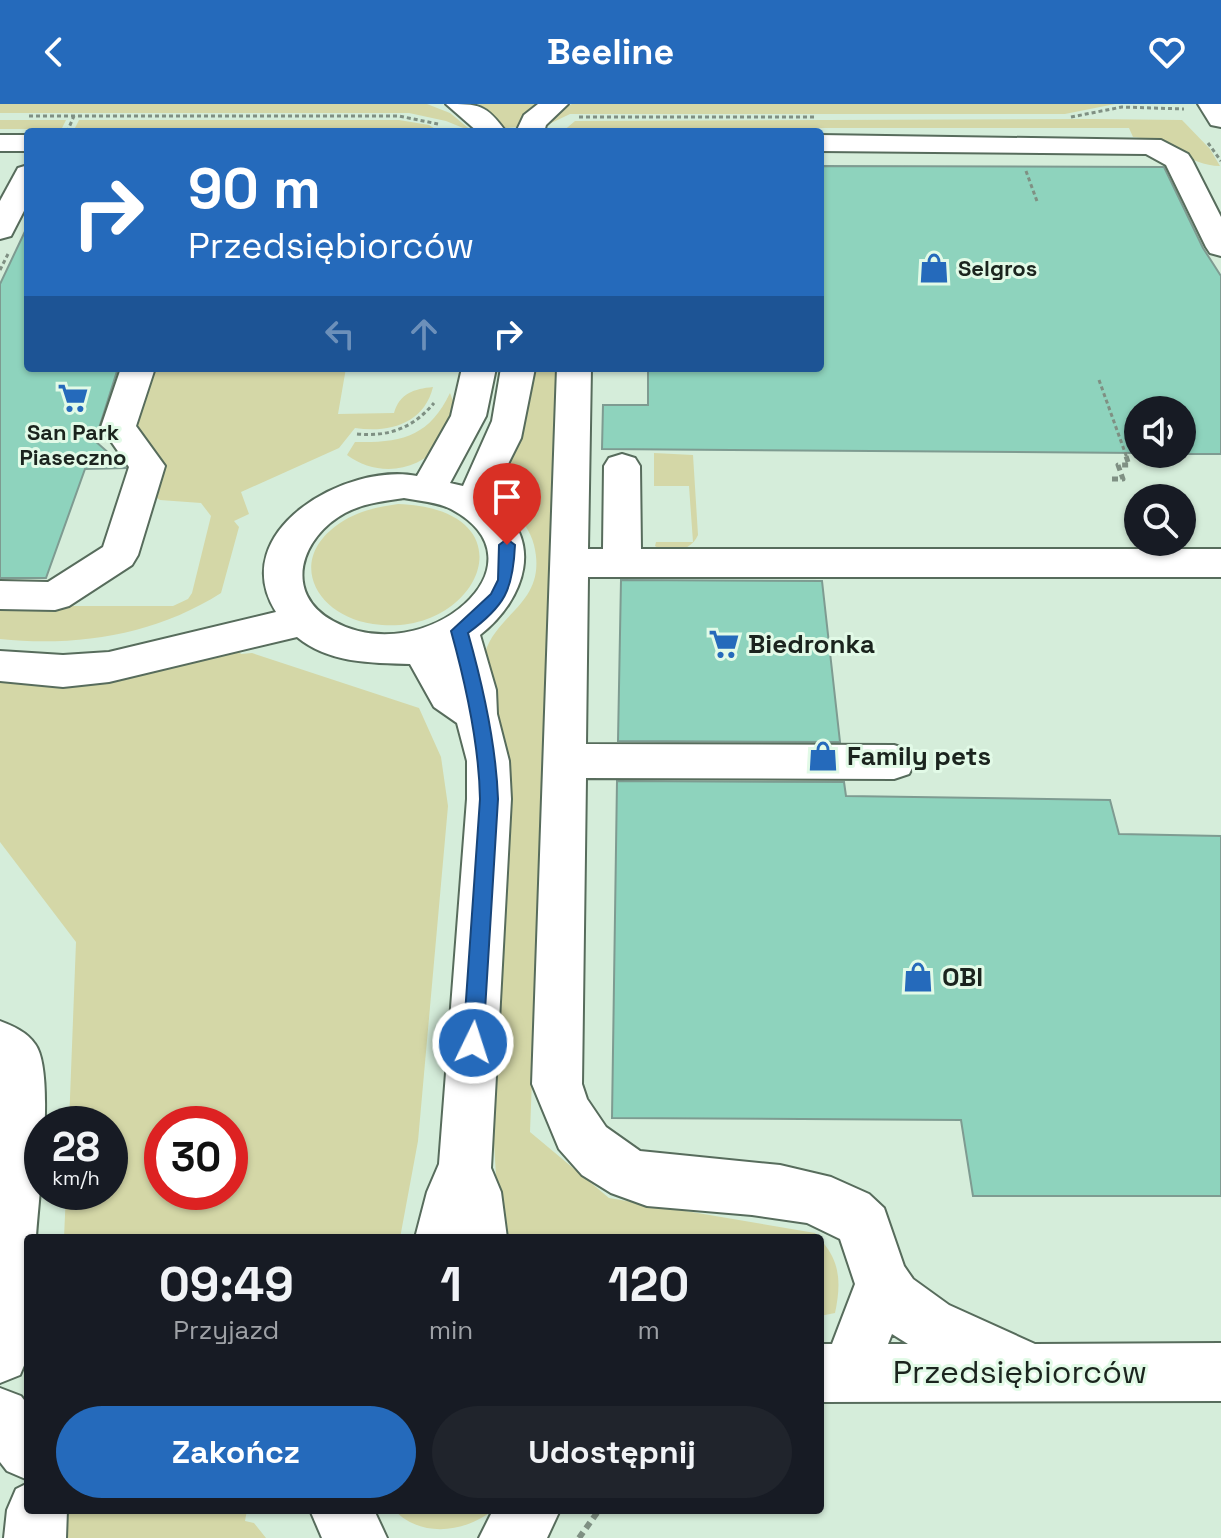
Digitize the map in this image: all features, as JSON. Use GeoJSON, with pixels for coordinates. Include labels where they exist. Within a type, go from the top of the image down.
{"type":"FeatureCollection","features":[{"type":"Feature","properties":{"kind":"street"},"geometry":{"type":"LineString","coordinates":[[531,128],[534,121],[555,104]]}},
{"type":"Feature","properties":{"kind":"street"},"geometry":{"type":"LineString","coordinates":[[1211,104],[1221,119]]}},
{"type":"Feature","properties":{"kind":"street"},"geometry":{"type":"LineString","coordinates":[[454,116],[483,119],[489,128]]}},
{"type":"Feature","properties":{"kind":"street"},"geometry":{"type":"LineString","coordinates":[[0,143],[24,143]]}},
{"type":"Feature","properties":{"kind":"street"},"geometry":{"type":"LineString","coordinates":[[824,143],[1151,146],[1178,160],[1221,247]]}},
{"type":"Feature","properties":{"kind":"street"},"geometry":{"type":"LineString","coordinates":[[0,230],[24,182]]}},
{"type":"Feature","properties":{"kind":"street"},"geometry":{"type":"LineString","coordinates":[[0,595],[55,596],[119,555],[147,466],[118,427],[137,372]]}},
{"type":"Feature","properties":{"kind":"street"},"geometry":{"type":"LineString","coordinates":[[428,487],[460,438],[473,400],[478,372]]}},
{"type":"Feature","properties":{"kind":"street"},"geometry":{"type":"LineString","coordinates":[[471,502],[507,434],[518,372]]}},
{"type":"Feature","properties":{"kind":"street"},"geometry":{"type":"LineString","coordinates":[[574,372],[557,1084],[568,1120],[578,1136],[626,1174],[647,1180],[805,1197],[853,1214],[865,1226],[883,1283],[907,1308],[963,1344],[1033,1372]]}},
{"type":"Feature","properties":{"kind":"street"},"geometry":{"type":"LineString","coordinates":[[622,466],[622,563]]}},
{"type":"Feature","properties":{"kind":"street"},"geometry":{"type":"LineString","coordinates":[[348,485],[428,487],[471,502],[500,529],[509,562],[497,597],[484,613],[459,631],[420,646],[393,650],[353,646],[318,634],[292,606],[282,568],[299,511],[333,504],[348,485]]}},
{"type":"Feature","properties":{"kind":"street"},"geometry":{"type":"LineString","coordinates":[[571,563],[1221,563]]}},
{"type":"Feature","properties":{"kind":"street"},"geometry":{"type":"LineString","coordinates":[[0,666],[86,670],[148,659],[189,645],[207,645],[292,606]]}},
{"type":"Feature","properties":{"kind":"street"},"geometry":{"type":"LineString","coordinates":[[443,1234],[453,1192],[465,1170],[489,799],[488,761],[476,714],[476,690],[459,631]]}},
{"type":"Feature","properties":{"kind":"street"},"geometry":{"type":"LineString","coordinates":[[420,646],[448,696],[476,714]]}},
{"type":"Feature","properties":{"kind":"street"},"geometry":{"type":"LineString","coordinates":[[566,761],[894,762]]}},
{"type":"Feature","properties":{"kind":"street"},"geometry":{"type":"LineString","coordinates":[[0,1044],[18,1061],[21,1077],[0,1355]]}},
{"type":"Feature","properties":{"kind":"street"},"geometry":{"type":"LineString","coordinates":[[465,1170],[475,1192],[480,1234]]}},
{"type":"Feature","properties":{"kind":"street"},"geometry":{"type":"LineString","coordinates":[[835,1372],[883,1283]]}},
{"type":"Feature","properties":{"kind":"street","name":"Przedsiębiorców"},"geometry":{"type":"LineString","coordinates":[[835,1372],[1221,1372]]}},
{"type":"Feature","properties":{"kind":"street"},"geometry":{"type":"LineString","coordinates":[[0,1417],[24,1445]]}},
{"type":"Feature","properties":{"kind":"street"},"geometry":{"type":"LineString","coordinates":[[35,1538],[37,1514]]}},
{"type":"Feature","properties":{"kind":"street"},"geometry":{"type":"LineString","coordinates":[[342,1514],[356,1538]]}},
{"type":"Feature","properties":{"kind":"street"},"geometry":{"type":"LineString","coordinates":[[510,1538],[527,1514]]}},
{"type":"Feature","properties":{"kind":"path"},"geometry":{"type":"LineString","coordinates":[[15,116],[454,116]]}},
{"type":"Feature","properties":{"kind":"path"},"geometry":{"type":"LineString","coordinates":[[69,128],[74,116]]}},
{"type":"Feature","properties":{"kind":"path"},"geometry":{"type":"LineString","coordinates":[[1025,167],[1038,204]]}},
{"type":"Feature","properties":{"kind":"path"},"geometry":{"type":"LineString","coordinates":[[1099,380],[1129,465],[1118,465],[1123,479],[1112,479]]}},
{"type":"Feature","properties":{"kind":"path"},"geometry":{"type":"LineString","coordinates":[[357,434],[375,436],[408,428],[419,421],[437,399]]}},
{"type":"Feature","properties":{"kind":"path"},"geometry":{"type":"LineString","coordinates":[[579,1538],[596,1514]]}},
{"type":"Feature","properties":{"kind":"green space"},"geometry":{"type":"Polygon","coordinates":[[[0,104],[427,104],[450,113],[468,128],[409,113],[0,113],[0,104]]]}},
{"type":"Feature","properties":{"kind":"green space"},"geometry":{"type":"Polygon","coordinates":[[[479,104],[540,104],[519,127],[505,128],[479,104]]]}},
{"type":"Feature","properties":{"kind":"green space"},"geometry":{"type":"Polygon","coordinates":[[[572,104],[1115,104],[1065,114],[570,114],[543,127],[558,110],[572,104]]]}},
{"type":"Feature","properties":{"kind":"green space"},"geometry":{"type":"Polygon","coordinates":[[[0,120],[66,120],[62,128],[0,129],[0,120]]]}},
{"type":"Feature","properties":{"kind":"green space"},"geometry":{"type":"Polygon","coordinates":[[[79,120],[399,120],[434,128],[75,128],[79,120]]]}},
{"type":"Feature","properties":{"kind":"green space"},"geometry":{"type":"Polygon","coordinates":[[[1182,120],[1210,149],[1220,166],[1198,162],[1157,142],[1133,137],[1129,128],[567,128],[575,121],[1182,120]]]}},
{"type":"Feature","properties":{"kind":"green space"},"geometry":{"type":"Polygon","coordinates":[[[146,372],[345,372],[338,414],[394,413],[409,393],[433,387],[422,410],[413,418],[392,427],[355,428],[339,448],[241,492],[249,514],[234,521],[239,527],[221,593],[169,619],[115,635],[58,641],[0,639],[0,606],[173,606],[188,599],[192,593],[211,516],[201,503],[160,500],[154,496],[130,430],[146,372]]]}},
{"type":"Feature","properties":{"kind":"green space"},"geometry":{"type":"Polygon","coordinates":[[[527,372],[559,372],[530,1132],[609,1198],[816,1234],[500,1234],[493,1128],[508,768],[485,653],[491,639],[528,594],[536,565],[531,536],[506,497],[500,480],[527,372]]]}},
{"type":"Feature","properties":{"kind":"green space"},"geometry":{"type":"Polygon","coordinates":[[[450,393],[456,409],[448,430],[441,443],[421,461],[409,466],[383,469],[358,462],[347,455],[355,442],[400,439],[423,428],[442,408],[450,393]]]}},
{"type":"Feature","properties":{"kind":"green space"},"geometry":{"type":"Polygon","coordinates":[[[654,453],[693,455],[698,535],[693,542],[689,486],[654,486],[654,453]]]}},
{"type":"Feature","properties":{"kind":"green space"},"geometry":{"type":"Polygon","coordinates":[[[398,504],[441,511],[467,527],[479,548],[477,572],[464,594],[441,613],[410,624],[373,624],[353,619],[336,610],[314,584],[311,569],[314,553],[323,538],[340,523],[368,510],[398,504]]]}},
{"type":"Feature","properties":{"kind":"green space"},"geometry":{"type":"Polygon","coordinates":[[[656,542],[693,542],[673,551],[655,546],[656,542]]]}},
{"type":"Feature","properties":{"kind":"green space"},"geometry":{"type":"Polygon","coordinates":[[[236,647],[241,654],[252,653],[419,708],[441,757],[448,806],[418,1141],[401,1234],[64,1234],[65,1210],[128,1210],[128,1106],[70,1106],[76,942],[0,842],[0,680],[94,685],[236,647]]]}},
{"type":"Feature","properties":{"kind":"green space"},"geometry":{"type":"Polygon","coordinates":[[[824,1244],[838,1274],[835,1313],[824,1315],[824,1244]]]}},
{"type":"Feature","properties":{"kind":"green space"},"geometry":{"type":"Polygon","coordinates":[[[51,1514],[246,1514],[245,1521],[254,1523],[266,1538],[50,1538],[51,1514]]]}},
{"type":"Feature","properties":{"kind":"green space"},"geometry":{"type":"Polygon","coordinates":[[[399,1514],[488,1514],[469,1524],[443,1529],[417,1525],[399,1514]]]}},
{"type":"Feature","properties":{"kind":"building","name":"Selgros"},"geometry":{"type":"Polygon","coordinates":[[[824,166],[1164,167],[1203,248],[1221,276],[1221,454],[1196,454],[1196,396],[1124,396],[1124,453],[602,449],[603,405],[648,405],[648,372],[824,372],[824,166]]]}},
{"type":"Feature","properties":{"kind":"building"},"geometry":{"type":"Polygon","coordinates":[[[24,233],[24,372],[117,372],[95,441],[126,468],[85,469],[46,578],[0,578],[0,284],[24,233]]]}},
{"type":"Feature","properties":{"kind":"building","name":"Biedronka"},"geometry":{"type":"Polygon","coordinates":[[[621,580],[822,581],[840,742],[618,741],[621,580]]]}},
{"type":"Feature","properties":{"kind":"building","name":"OBI"},"geometry":{"type":"Polygon","coordinates":[[[617,781],[844,782],[846,796],[1110,800],[1119,834],[1221,836],[1221,1196],[973,1196],[961,1120],[612,1118],[617,781]]]}},
{"type":"Feature","properties":{"kind":"place","name":"Selgros"},"geometry":{"type":"Point","coordinates":[934,268]}},
{"type":"Feature","properties":{"kind":"place","name":"San Park Piaseczno"},"geometry":{"type":"Point","coordinates":[73,398]}},
{"type":"Feature","properties":{"kind":"place","name":"Biedronka"},"geometry":{"type":"Point","coordinates":[724,644]}},
{"type":"Feature","properties":{"kind":"place","name":"Family pets"},"geometry":{"type":"Point","coordinates":[823,756]}},
{"type":"Feature","properties":{"kind":"place","name":"OBI"},"geometry":{"type":"Point","coordinates":[918,977]}},
{"type":"Feature","properties":{"kind":"route"},"geometry":{"type":"LineString","coordinates":[[473,1043],[489,799],[488,761],[476,714],[476,690],[459,631],[484,613],[497,597],[506,580],[509,562],[507,545]]}}]}
